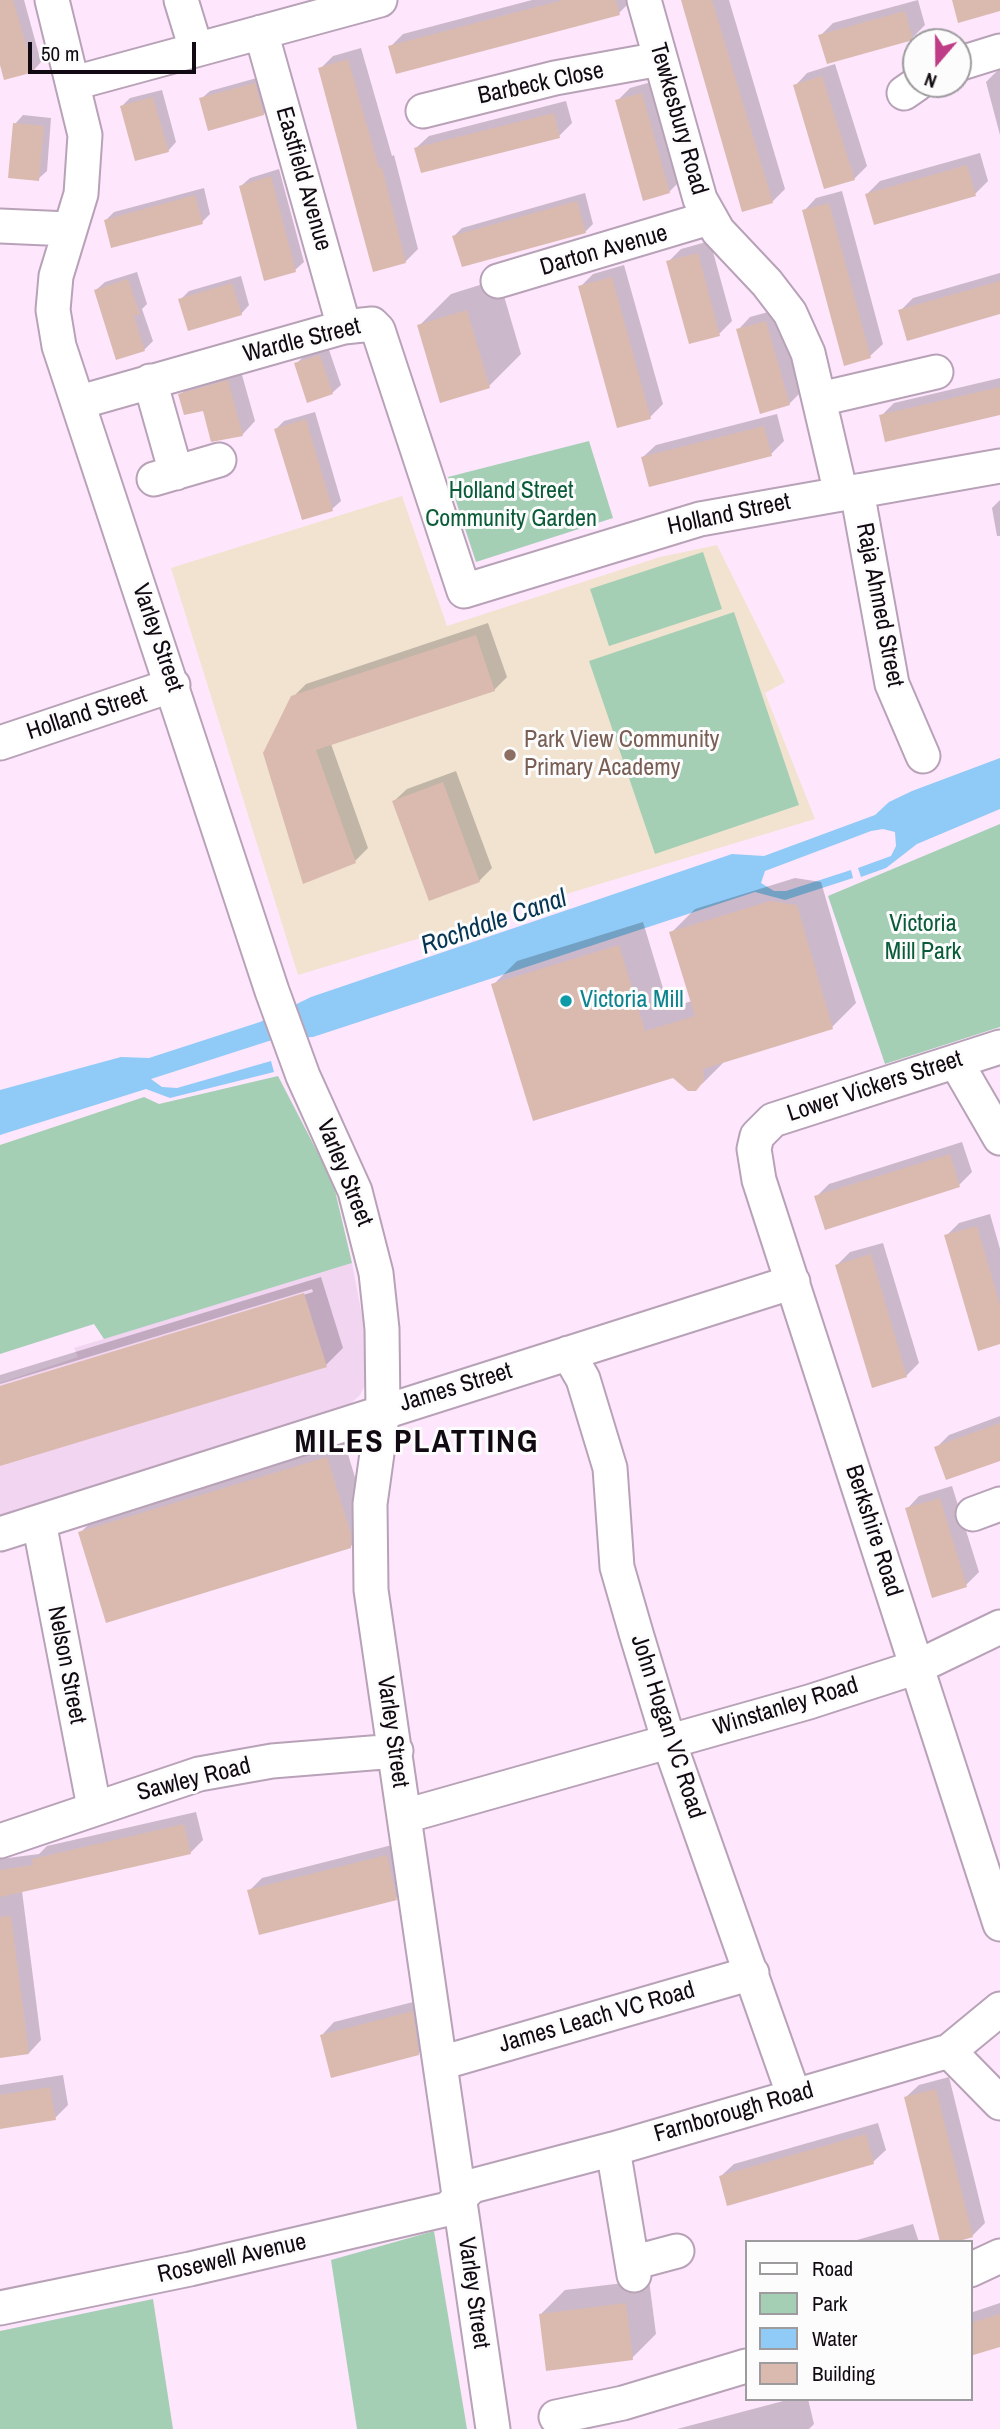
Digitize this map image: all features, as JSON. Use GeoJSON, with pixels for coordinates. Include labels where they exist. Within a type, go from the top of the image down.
{"type":"FeatureCollection","features":[{"type":"Feature","properties":{"kind":"street","name":"Varley Street"},"geometry":{"type":"LineString","coordinates":[[52,0],[85,135],[81,194],[56,276],[53,310],[59,346],[80,402],[272,991],[295,1053],[349,1175],[365,1221],[379,1298],[383,1410],[370,1504],[369,1564],[493,2429]]}},
{"type":"Feature","properties":{"kind":"street"},"geometry":{"type":"LineString","coordinates":[[181,0],[196,49]]}},
{"type":"Feature","properties":{"kind":"street"},"geometry":{"type":"LineString","coordinates":[[74,83],[380,0]]}},
{"type":"Feature","properties":{"kind":"street","name":"Tewkesbury Road"},"geometry":{"type":"LineString","coordinates":[[645,0],[692,179],[709,218],[790,313],[808,353],[849,493]]}},
{"type":"Feature","properties":{"kind":"street","name":"Eastfield Avenue"},"geometry":{"type":"LineString","coordinates":[[261,32],[344,327]]}},
{"type":"Feature","properties":{"kind":"street"},"geometry":{"type":"LineString","coordinates":[[972,67],[1000,51]]}},
{"type":"Feature","properties":{"kind":"street","name":"Barbeck Close"},"geometry":{"type":"LineString","coordinates":[[424,111],[555,78],[660,59]]}},
{"type":"Feature","properties":{"kind":"street","name":"Darton Avenue"},"geometry":{"type":"LineString","coordinates":[[498,281],[709,218]]}},
{"type":"Feature","properties":{"kind":"street"},"geometry":{"type":"LineString","coordinates":[[0,226],[69,229]]}},
{"type":"Feature","properties":{"kind":"street","name":"Wardle Street"},"geometry":{"type":"LineString","coordinates":[[80,402],[344,327],[372,324],[378,330],[464,591]]}},
{"type":"Feature","properties":{"kind":"street"},"geometry":{"type":"LineString","coordinates":[[820,399],[936,372]]}},
{"type":"Feature","properties":{"kind":"street"},"geometry":{"type":"LineString","coordinates":[[150,381],[165,476],[219,460]]}},
{"type":"Feature","properties":{"kind":"street","name":"Holland Street"},"geometry":{"type":"LineString","coordinates":[[464,591],[701,519],[1000,466]]}},
{"type":"Feature","properties":{"kind":"street","name":"Raja Ahmed Street"},"geometry":{"type":"LineString","coordinates":[[849,493],[892,684],[923,756]]}},
{"type":"Feature","properties":{"kind":"street","name":"Holland Street"},"geometry":{"type":"LineString","coordinates":[[0,743],[173,685]]}},
{"type":"Feature","properties":{"kind":"street","name":"Lower Vickers Street"},"geometry":{"type":"LineString","coordinates":[[757,1136],[773,1120],[1000,1047]]}},
{"type":"Feature","properties":{"kind":"street"},"geometry":{"type":"LineString","coordinates":[[956,1062],[1000,1138]]}},
{"type":"Feature","properties":{"kind":"street","name":"Berkshire Road"},"geometry":{"type":"LineString","coordinates":[[757,1136],[755,1167],[1000,1924]]}},
{"type":"Feature","properties":{"kind":"street","name":"James Street"},"geometry":{"type":"LineString","coordinates":[[0,1534],[383,1410],[793,1282]]}},
{"type":"Feature","properties":{"kind":"street","name":"John Hogan VC Road"},"geometry":{"type":"LineString","coordinates":[[568,1353],[583,1379],[610,1468],[617,1567],[669,1742],[794,2096]]}},
{"type":"Feature","properties":{"kind":"street","name":"Nelson Street"},"geometry":{"type":"LineString","coordinates":[[39,1522],[94,1807]]}},
{"type":"Feature","properties":{"kind":"street","name":"Winstanley Road"},"geometry":{"type":"LineString","coordinates":[[405,1816],[669,1742],[917,1667],[966,1646],[1000,1627]]}},
{"type":"Feature","properties":{"kind":"street","name":"Sawley Road"},"geometry":{"type":"LineString","coordinates":[[0,1841],[94,1807],[199,1774],[242,1765],[396,1751]]}},
{"type":"Feature","properties":{"kind":"street","name":"James Leach VC Road"},"geometry":{"type":"LineString","coordinates":[[441,2063],[752,1973]]}},
{"type":"Feature","properties":{"kind":"street","name":"Farnborough Road"},"geometry":{"type":"LineString","coordinates":[[460,2199],[472,2186],[613,2150],[949,2051],[1000,2009]]}},
{"type":"Feature","properties":{"kind":"street"},"geometry":{"type":"LineString","coordinates":[[949,2051],[1000,2104]]}},
{"type":"Feature","properties":{"kind":"street"},"geometry":{"type":"LineString","coordinates":[[613,2150],[633,2269],[678,2250]]}},
{"type":"Feature","properties":{"kind":"street","name":"Rosewell Avenue"},"geometry":{"type":"LineString","coordinates":[[0,2308],[381,2225],[447,2209],[460,2199]]}},
{"type":"Feature","properties":{"kind":"street"},"geometry":{"type":"LineString","coordinates":[[972,2269],[1000,2256]]}},
{"type":"Feature","properties":{"kind":"street"},"geometry":{"type":"LineString","coordinates":[[556,2417],[622,2403],[744,2367]]}},
{"type":"Feature","properties":{"kind":"shaded area","name":"Park View Community Primary Academy"},"geometry":{"type":"Polygon","coordinates":[[[402,496],[447,626],[660,557],[717,545],[785,682],[765,693],[815,819],[298,975],[171,568],[402,496]]]}},
{"type":"Feature","properties":{"kind":"shaded area"},"geometry":{"type":"Polygon","coordinates":[[[352,1263],[369,1353],[365,1385],[360,1395],[350,1404],[0,1516],[0,1383],[78,1357],[74,1348],[352,1263]]]}},
{"type":"Feature","properties":{"kind":"green space","name":"Holland Street Community Garden"},"geometry":{"type":"Polygon","coordinates":[[[589,441],[613,518],[476,562],[448,477],[589,441]]]}},
{"type":"Feature","properties":{"kind":"green space"},"geometry":{"type":"Polygon","coordinates":[[[703,552],[722,609],[609,646],[590,589],[703,552]]]}},
{"type":"Feature","properties":{"kind":"green space"},"geometry":{"type":"Polygon","coordinates":[[[734,612],[799,805],[655,854],[589,661],[734,612]]]}},
{"type":"Feature","properties":{"kind":"green space","name":"Victoria Mill Park"},"geometry":{"type":"Polygon","coordinates":[[[1000,824],[1000,1027],[885,1064],[828,896],[1000,824]]]}},
{"type":"Feature","properties":{"kind":"green space"},"geometry":{"type":"Polygon","coordinates":[[[278,1076],[333,1182],[352,1263],[104,1339],[94,1324],[0,1354],[0,1145],[144,1097],[159,1104],[278,1076]]]}},
{"type":"Feature","properties":{"kind":"green space"},"geometry":{"type":"Polygon","coordinates":[[[434,2231],[467,2429],[357,2429],[331,2260],[434,2231]]]}},
{"type":"Feature","properties":{"kind":"green space"},"geometry":{"type":"Polygon","coordinates":[[[153,2299],[173,2429],[0,2429],[0,2331],[153,2299]]]}},
{"type":"Feature","properties":{"kind":"water"},"geometry":{"type":"Polygon","coordinates":[[[1000,758],[1000,809],[917,844],[886,868],[861,877],[858,868],[891,856],[896,846],[895,832],[883,829],[871,831],[765,871],[761,883],[774,891],[786,891],[851,870],[853,878],[785,900],[755,892],[313,1037],[272,1040],[151,1079],[162,1087],[177,1088],[271,1061],[274,1072],[170,1098],[146,1089],[0,1135],[0,1090],[121,1057],[149,1058],[260,1022],[311,997],[732,854],[764,856],[875,815],[889,802],[912,791],[1000,758]]]}},
{"type":"Feature","properties":{"kind":"building"},"geometry":{"type":"Polygon","coordinates":[[[0,0],[13,0],[34,72],[4,80],[0,65],[0,0]]]}},
{"type":"Feature","properties":{"kind":"building"},"geometry":{"type":"Polygon","coordinates":[[[563,0],[616,0],[620,15],[396,74],[388,46],[563,0]]]}},
{"type":"Feature","properties":{"kind":"building"},"geometry":{"type":"Polygon","coordinates":[[[681,0],[712,0],[773,203],[742,212],[681,0]]]}},
{"type":"Feature","properties":{"kind":"building"},"geometry":{"type":"Polygon","coordinates":[[[952,0],[1000,0],[1000,11],[958,23],[952,0]]]}},
{"type":"Feature","properties":{"kind":"building"},"geometry":{"type":"Polygon","coordinates":[[[905,11],[910,28],[902,28],[902,43],[827,64],[818,35],[905,11]]]}},
{"type":"Feature","properties":{"kind":"building"},"geometry":{"type":"Polygon","coordinates":[[[348,59],[379,168],[382,167],[406,263],[373,272],[318,68],[348,59]]]}},
{"type":"Feature","properties":{"kind":"building"},"geometry":{"type":"Polygon","coordinates":[[[822,76],[855,180],[824,189],[793,85],[822,76]]]}},
{"type":"Feature","properties":{"kind":"building"},"geometry":{"type":"Polygon","coordinates":[[[255,83],[264,115],[208,131],[199,98],[255,83]]]}},
{"type":"Feature","properties":{"kind":"building"},"geometry":{"type":"Polygon","coordinates":[[[642,93],[670,193],[643,201],[615,100],[642,93]]]}},
{"type":"Feature","properties":{"kind":"building"},"geometry":{"type":"Polygon","coordinates":[[[153,97],[169,152],[135,161],[120,106],[153,97]]]}},
{"type":"Feature","properties":{"kind":"building"},"geometry":{"type":"Polygon","coordinates":[[[554,113],[560,138],[421,173],[414,148],[554,113]]]}},
{"type":"Feature","properties":{"kind":"building"},"geometry":{"type":"Polygon","coordinates":[[[13,123],[44,126],[39,181],[8,178],[13,123]]]}},
{"type":"Feature","properties":{"kind":"building"},"geometry":{"type":"Polygon","coordinates":[[[967,165],[976,196],[874,225],[865,194],[967,165]]]}},
{"type":"Feature","properties":{"kind":"building"},"geometry":{"type":"Polygon","coordinates":[[[271,176],[296,272],[264,281],[239,186],[271,176]]]}},
{"type":"Feature","properties":{"kind":"building"},"geometry":{"type":"Polygon","coordinates":[[[195,195],[203,224],[111,248],[104,220],[195,195]]]}},
{"type":"Feature","properties":{"kind":"building"},"geometry":{"type":"Polygon","coordinates":[[[577,201],[586,233],[462,267],[452,236],[577,201]]]}},
{"type":"Feature","properties":{"kind":"building"},"geometry":{"type":"Polygon","coordinates":[[[829,203],[871,358],[844,366],[802,210],[829,203]]]}},
{"type":"Feature","properties":{"kind":"building"},"geometry":{"type":"Polygon","coordinates":[[[698,253],[720,336],[689,344],[666,261],[698,253]]]}},
{"type":"Feature","properties":{"kind":"building"},"geometry":{"type":"Polygon","coordinates":[[[612,277],[651,419],[617,428],[578,286],[612,277]]]}},
{"type":"Feature","properties":{"kind":"building"},"geometry":{"type":"Polygon","coordinates":[[[128,279],[140,314],[134,316],[145,351],[116,360],[94,290],[128,279]]]}},
{"type":"Feature","properties":{"kind":"building"},"geometry":{"type":"Polygon","coordinates":[[[1000,281],[1000,314],[907,341],[898,310],[1000,281]]]}},
{"type":"Feature","properties":{"kind":"building"},"geometry":{"type":"Polygon","coordinates":[[[232,283],[242,315],[188,331],[178,299],[232,283]]]}},
{"type":"Feature","properties":{"kind":"building"},"geometry":{"type":"Polygon","coordinates":[[[467,310],[490,388],[440,403],[417,325],[467,310]]]}},
{"type":"Feature","properties":{"kind":"building"},"geometry":{"type":"Polygon","coordinates":[[[766,321],[790,405],[760,414],[736,329],[766,321]]]}},
{"type":"Feature","properties":{"kind":"building"},"geometry":{"type":"Polygon","coordinates":[[[320,355],[333,394],[307,403],[294,363],[320,355]]]}},
{"type":"Feature","properties":{"kind":"building"},"geometry":{"type":"Polygon","coordinates":[[[228,380],[243,436],[211,442],[203,411],[184,415],[178,394],[228,380]]]}},
{"type":"Feature","properties":{"kind":"building"},"geometry":{"type":"Polygon","coordinates":[[[1000,387],[1000,415],[885,442],[879,415],[1000,387]]]}},
{"type":"Feature","properties":{"kind":"building"},"geometry":{"type":"Polygon","coordinates":[[[306,419],[333,511],[302,520],[274,429],[306,419]]]}},
{"type":"Feature","properties":{"kind":"building"},"geometry":{"type":"Polygon","coordinates":[[[764,426],[772,456],[649,487],[641,457],[764,426]]]}},
{"type":"Feature","properties":{"kind":"building"},"geometry":{"type":"Polygon","coordinates":[[[476,635],[495,691],[316,750],[356,863],[303,884],[263,753],[291,696],[476,635]]]}},
{"type":"Feature","properties":{"kind":"building"},"geometry":{"type":"Polygon","coordinates":[[[443,782],[480,882],[429,901],[392,801],[443,782]]]}},
{"type":"Feature","properties":{"kind":"building","name":"Victoria Mill"},"geometry":{"type":"Polygon","coordinates":[[[770,901],[797,905],[833,1029],[703,1069],[704,1081],[696,1091],[688,1091],[673,1078],[533,1121],[491,984],[619,945],[645,1031],[695,1016],[669,932],[770,901]]]}},
{"type":"Feature","properties":{"kind":"building"},"geometry":{"type":"Polygon","coordinates":[[[950,1154],[960,1187],[825,1230],[814,1196],[950,1154]]]}},
{"type":"Feature","properties":{"kind":"building"},"geometry":{"type":"Polygon","coordinates":[[[977,1226],[1000,1305],[1000,1344],[978,1351],[944,1235],[977,1226]]]}},
{"type":"Feature","properties":{"kind":"building"},"geometry":{"type":"Polygon","coordinates":[[[871,1254],[907,1377],[872,1388],[835,1265],[871,1254]]]}},
{"type":"Feature","properties":{"kind":"building"},"geometry":{"type":"Polygon","coordinates":[[[304,1293],[327,1367],[0,1466],[0,1386],[304,1293]]]}},
{"type":"Feature","properties":{"kind":"building"},"geometry":{"type":"Polygon","coordinates":[[[1000,1423],[1000,1461],[946,1480],[934,1447],[1000,1423]]]}},
{"type":"Feature","properties":{"kind":"building"},"geometry":{"type":"Polygon","coordinates":[[[327,1457],[351,1534],[351,1548],[106,1623],[78,1532],[327,1457]]]}},
{"type":"Feature","properties":{"kind":"building"},"geometry":{"type":"Polygon","coordinates":[[[940,1498],[967,1587],[932,1598],[905,1508],[940,1498]]]}},
{"type":"Feature","properties":{"kind":"building"},"geometry":{"type":"Polygon","coordinates":[[[184,1824],[191,1854],[0,1897],[0,1870],[33,1865],[32,1859],[184,1824]]]}},
{"type":"Feature","properties":{"kind":"building"},"geometry":{"type":"Polygon","coordinates":[[[387,1855],[397,1900],[259,1935],[247,1890],[387,1855]]]}},
{"type":"Feature","properties":{"kind":"building"},"geometry":{"type":"Polygon","coordinates":[[[11,1916],[29,2054],[0,2058],[0,1917],[11,1916]]]}},
{"type":"Feature","properties":{"kind":"building"},"geometry":{"type":"Polygon","coordinates":[[[413,2011],[419,2055],[331,2078],[320,2035],[413,2011]]]}},
{"type":"Feature","properties":{"kind":"building"},"geometry":{"type":"Polygon","coordinates":[[[50,2087],[56,2120],[0,2129],[0,2095],[50,2087]]]}},
{"type":"Feature","properties":{"kind":"building"},"geometry":{"type":"Polygon","coordinates":[[[936,2089],[973,2237],[940,2240],[904,2097],[936,2089]]]}},
{"type":"Feature","properties":{"kind":"building"},"geometry":{"type":"Polygon","coordinates":[[[866,2134],[874,2164],[727,2206],[719,2176],[866,2134]]]}},
{"type":"Feature","properties":{"kind":"building"},"geometry":{"type":"Polygon","coordinates":[[[626,2303],[633,2360],[546,2371],[539,2314],[626,2303]]]}},
{"type":"Feature","properties":{"kind":"building"},"geometry":{"type":"Polygon","coordinates":[[[1000,2314],[1000,2347],[972,2355],[972,2322],[1000,2314]]]}},
{"type":"Feature","properties":{"kind":"place","name":"Park View Community Primary Academy"},"geometry":{"type":"Point","coordinates":[510,755]}},
{"type":"Feature","properties":{"kind":"place","name":"Victoria Mill"},"geometry":{"type":"Point","coordinates":[566,1001]}},
{"type":"Feature","properties":{"kind":"district","name":"MILES PLATTING"},"geometry":{"type":"Point","coordinates":[417,1443]}},
{"type":"Feature","properties":{"kind":"water label","name":"Rochdale Canal"},"geometry":{"type":"Point","coordinates":[494,923]}}]}
